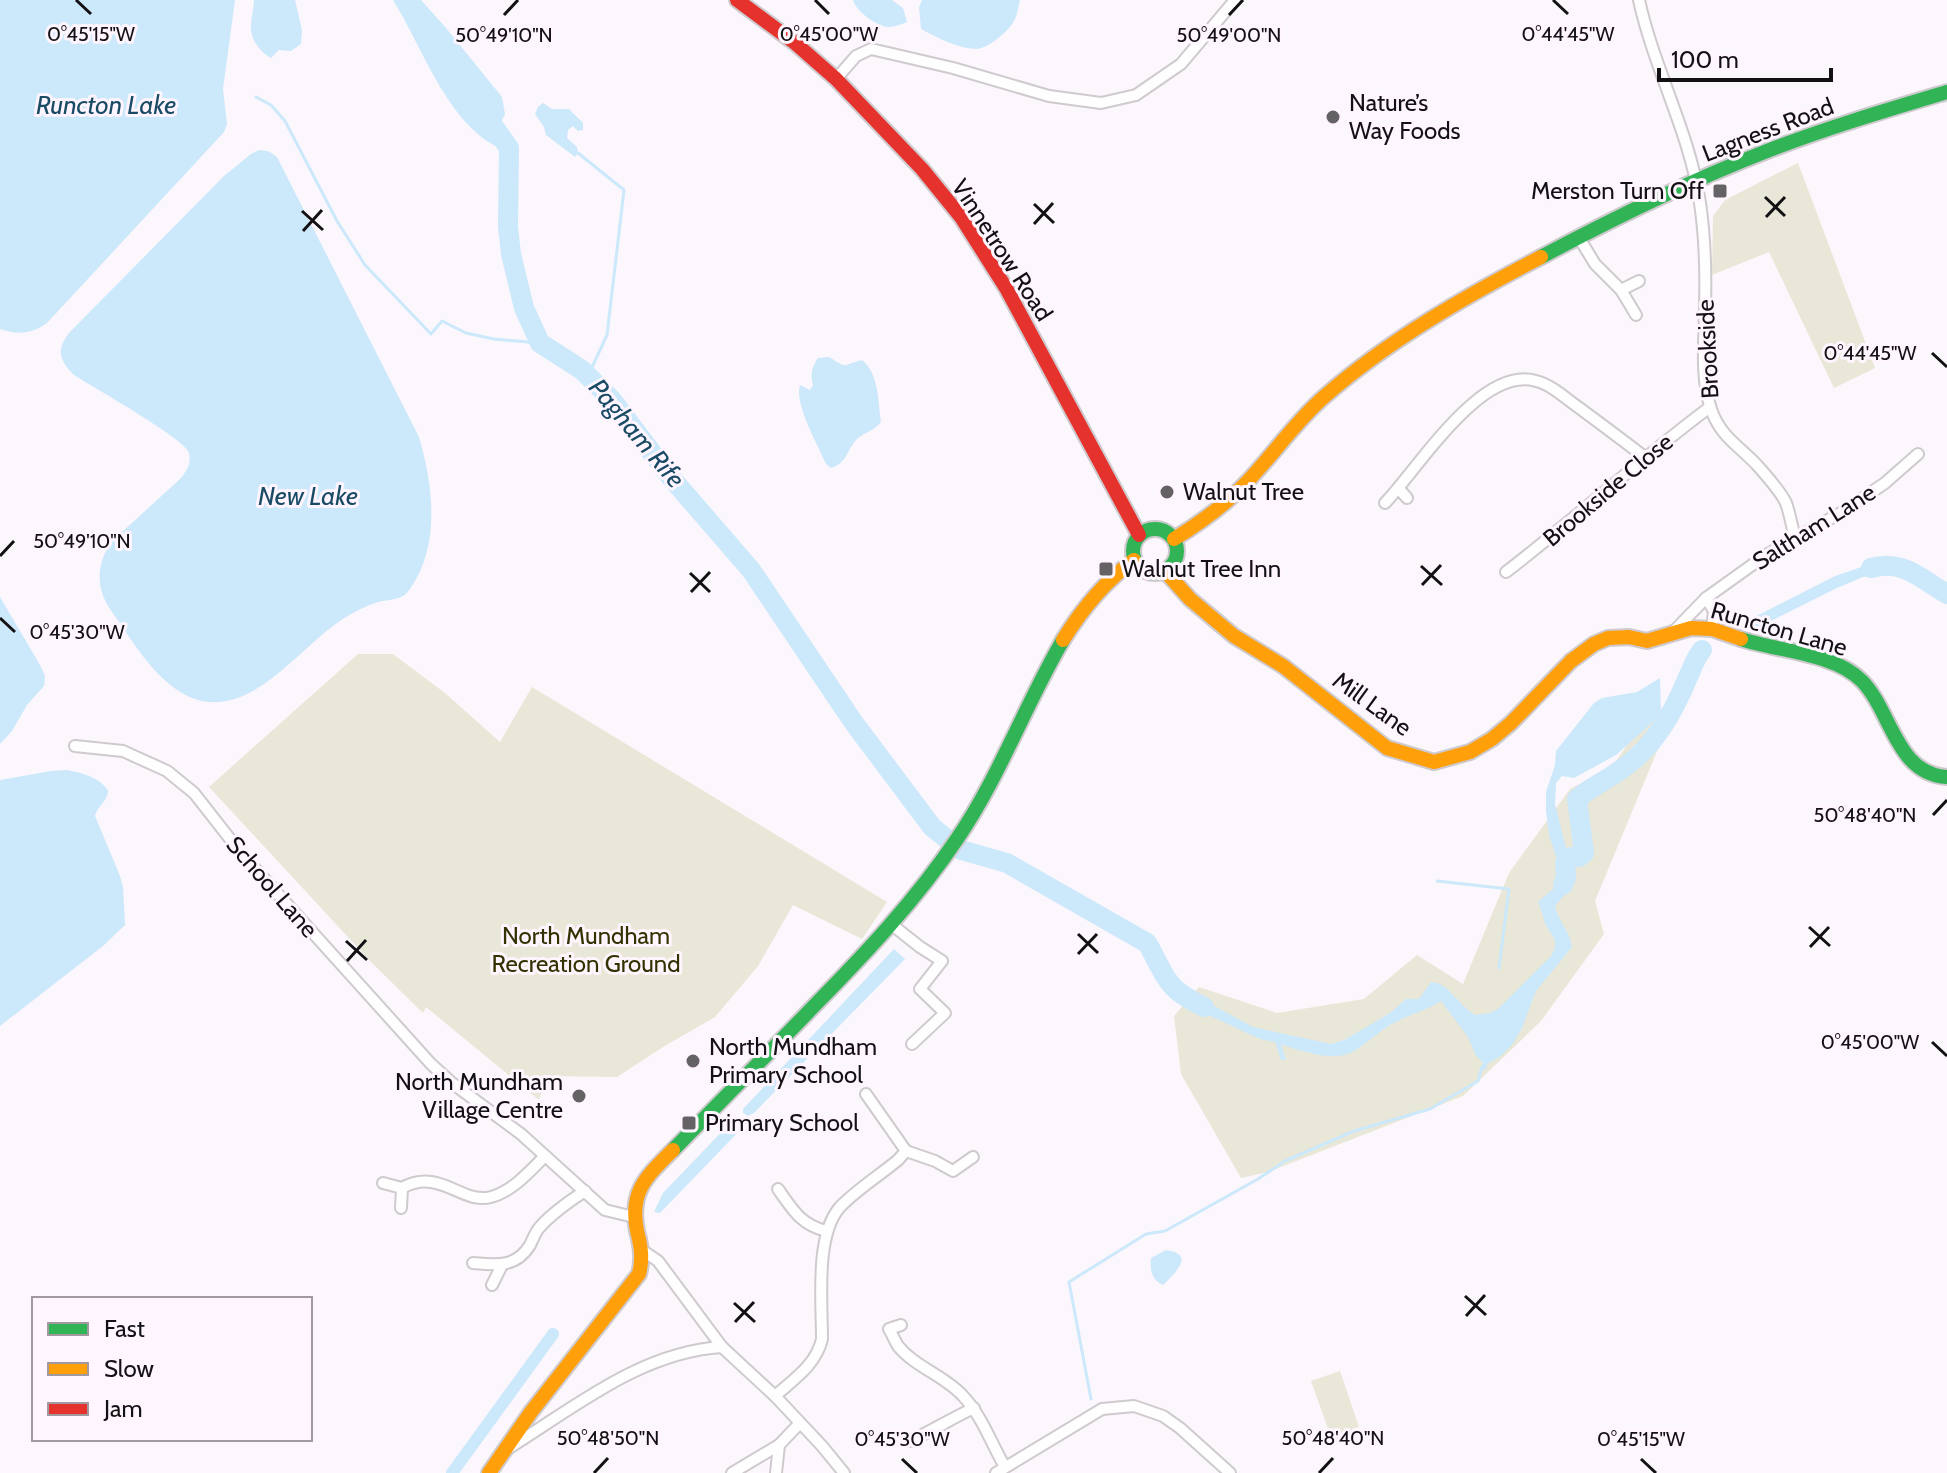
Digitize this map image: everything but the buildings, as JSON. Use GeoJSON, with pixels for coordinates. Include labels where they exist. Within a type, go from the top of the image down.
{"type":"FeatureCollection","features":[{"type":"Feature","properties":{"kind":"main road","name":"Vinnetrow Road"},"geometry":{"type":"LineString","coordinates":[[737,0],[795,43],[836,79],[922,169],[961,217],[1006,288],[1139,535]]}},
{"type":"Feature","properties":{"kind":"main road","name":"Lagness Road"},"geometry":{"type":"LineString","coordinates":[[1174,539],[1233,497],[1295,425],[1336,387],[1467,297],[1578,236],[1696,181],[1784,144],[1947,92]]}},
{"type":"Feature","properties":{"kind":"main road"},"geometry":{"type":"LineString","coordinates":[[1155,528],[1169,533],[1174,539],[1177,553],[1165,571],[1151,573],[1138,566],[1134,560],[1133,545],[1139,535],[1155,528]]}},
{"type":"Feature","properties":{"kind":"main road"},"geometry":{"type":"LineString","coordinates":[[489,1473],[531,1412],[642,1268],[642,1250],[634,1217],[641,1185],[891,924],[931,875],[970,819],[1043,678],[1079,618],[1111,577],[1134,560]]}},
{"type":"Feature","properties":{"kind":"main road","name":"Mill Lane"},"geometry":{"type":"LineString","coordinates":[[1165,571],[1211,618],[1283,666],[1387,748],[1434,762],[1470,752],[1492,739],[1571,661],[1594,644],[1608,638],[1629,637],[1647,641],[1691,628]]}},
{"type":"Feature","properties":{"kind":"main road","name":"Runcton Lane"},"geometry":{"type":"LineString","coordinates":[[1691,628],[1712,629],[1825,660],[1849,671],[1862,681],[1884,713],[1901,748],[1915,765],[1932,776],[1947,777]]}},
{"type":"Feature","properties":{"kind":"street"},"geometry":{"type":"LineString","coordinates":[[836,79],[856,56],[871,49],[953,68],[1049,96],[1101,103],[1136,95],[1181,64],[1235,0]]}},
{"type":"Feature","properties":{"kind":"street","name":"Brookside"},"geometry":{"type":"LineString","coordinates":[[1639,0],[1654,56],[1676,112],[1696,181],[1703,231],[1704,351],[1710,407],[1729,440],[1757,465],[1785,501],[1795,538]]}},
{"type":"Feature","properties":{"kind":"street"},"geometry":{"type":"LineString","coordinates":[[1578,236],[1595,264],[1621,290],[1636,315]]}},
{"type":"Feature","properties":{"kind":"street"},"geometry":{"type":"LineString","coordinates":[[1621,290],[1639,281]]}},
{"type":"Feature","properties":{"kind":"street"},"geometry":{"type":"LineString","coordinates":[[1385,503],[1464,412],[1504,383],[1521,379],[1537,381],[1556,391],[1647,459]]}},
{"type":"Feature","properties":{"kind":"street","name":"Brookside Close"},"geometry":{"type":"LineString","coordinates":[[1506,572],[1710,407]]}},
{"type":"Feature","properties":{"kind":"street","name":"Saltham Lane"},"geometry":{"type":"LineString","coordinates":[[1669,636],[1706,598],[1766,555],[1855,504],[1918,454]]}},
{"type":"Feature","properties":{"kind":"street"},"geometry":{"type":"LineString","coordinates":[[1399,489],[1407,498]]}},
{"type":"Feature","properties":{"kind":"street"},"geometry":{"type":"LineString","coordinates":[[1706,598],[1714,611],[1712,629]]}},
{"type":"Feature","properties":{"kind":"street","name":"School Lane"},"geometry":{"type":"LineString","coordinates":[[75,746],[123,751],[167,771],[194,793],[241,853],[431,1064],[521,1134],[605,1210],[634,1217]]}},
{"type":"Feature","properties":{"kind":"street"},"geometry":{"type":"LineString","coordinates":[[891,924],[942,961],[920,989],[945,1013],[912,1044]]}},
{"type":"Feature","properties":{"kind":"street"},"geometry":{"type":"LineString","coordinates":[[866,1094],[906,1151],[953,1171],[973,1157]]}},
{"type":"Feature","properties":{"kind":"street"},"geometry":{"type":"LineString","coordinates":[[775,1396],[805,1369],[819,1350],[822,1339],[823,1252],[831,1219],[841,1205],[906,1151]]}},
{"type":"Feature","properties":{"kind":"street"},"geometry":{"type":"LineString","coordinates":[[383,1183],[402,1188],[420,1182],[433,1182],[488,1199],[524,1177],[545,1156]]}},
{"type":"Feature","properties":{"kind":"street"},"geometry":{"type":"LineString","coordinates":[[401,1208],[402,1188]]}},
{"type":"Feature","properties":{"kind":"street"},"geometry":{"type":"LineString","coordinates":[[778,1189],[797,1216],[826,1231]]}},
{"type":"Feature","properties":{"kind":"street"},"geometry":{"type":"LineString","coordinates":[[473,1263],[502,1265],[515,1261],[523,1254],[537,1230],[558,1209],[585,1191]]}},
{"type":"Feature","properties":{"kind":"street"},"geometry":{"type":"LineString","coordinates":[[642,1250],[658,1261],[722,1347],[775,1396],[844,1473]]}},
{"type":"Feature","properties":{"kind":"street"},"geometry":{"type":"LineString","coordinates":[[492,1285],[502,1265]]}},
{"type":"Feature","properties":{"kind":"street"},"geometry":{"type":"LineString","coordinates":[[901,1325],[889,1329],[898,1346],[949,1382],[974,1408],[1000,1470],[1102,1409],[1134,1406],[1163,1416],[1230,1473]]}},
{"type":"Feature","properties":{"kind":"street"},"geometry":{"type":"LineString","coordinates":[[504,1451],[616,1380],[683,1352],[722,1347]]}},
{"type":"Feature","properties":{"kind":"street"},"geometry":{"type":"LineString","coordinates":[[910,1441],[974,1408]]}},
{"type":"Feature","properties":{"kind":"street"},"geometry":{"type":"LineString","coordinates":[[732,1473],[779,1445],[800,1423]]}},
{"type":"Feature","properties":{"kind":"street"},"geometry":{"type":"LineString","coordinates":[[776,1473],[779,1445]]}},
{"type":"Feature","properties":{"kind":"green space"},"geometry":{"type":"Polygon","coordinates":[[[1798,163],[1875,368],[1834,388],[1769,252],[1712,275],[1713,216],[1725,200],[1798,163]]]}},
{"type":"Feature","properties":{"kind":"green space","name":"North Mundham Recreation Ground"},"geometry":{"type":"Polygon","coordinates":[[[358,654],[393,654],[445,693],[500,742],[532,687],[887,902],[862,939],[793,905],[758,966],[715,1017],[617,1077],[547,1076],[539,1100],[426,1007],[423,1013],[372,963],[209,787],[358,654]]]}},
{"type":"Feature","properties":{"kind":"green space"},"geometry":{"type":"Polygon","coordinates":[[[1649,713],[1670,720],[1595,901],[1604,934],[1541,1021],[1463,1096],[1268,1172],[1241,1178],[1181,1074],[1174,1016],[1199,987],[1277,1013],[1364,999],[1417,955],[1463,984],[1509,873],[1570,789],[1612,767],[1649,713]]]}},
{"type":"Feature","properties":{"kind":"green space"},"geometry":{"type":"Polygon","coordinates":[[[1340,1371],[1359,1427],[1331,1437],[1311,1381],[1340,1371]]]}},
{"type":"Feature","properties":{"kind":"water","name":"Runcton Lake"},"geometry":{"type":"Polygon","coordinates":[[[0,0],[235,0],[223,89],[227,124],[224,132],[47,323],[25,332],[0,329],[0,0]]]}},
{"type":"Feature","properties":{"kind":"water"},"geometry":{"type":"Polygon","coordinates":[[[254,0],[295,0],[302,30],[301,44],[291,51],[279,50],[271,58],[263,52],[256,45],[251,31],[254,0]]]}},
{"type":"Feature","properties":{"kind":"water"},"geometry":{"type":"Polygon","coordinates":[[[393,0],[421,0],[502,97],[505,114],[500,132],[505,142],[500,148],[465,122],[451,103],[393,0]]]}},
{"type":"Feature","properties":{"kind":"water"},"geometry":{"type":"Polygon","coordinates":[[[853,0],[892,0],[903,8],[907,22],[890,27],[878,24],[862,13],[853,0]]]}},
{"type":"Feature","properties":{"kind":"water"},"geometry":{"type":"Polygon","coordinates":[[[922,0],[1020,0],[1009,28],[990,44],[976,49],[954,45],[921,29],[919,7],[922,0]]]}},
{"type":"Feature","properties":{"kind":"water"},"geometry":{"type":"Polygon","coordinates":[[[543,103],[552,109],[569,109],[583,123],[583,130],[578,131],[573,126],[568,130],[567,138],[577,147],[575,157],[546,135],[535,114],[543,103]]]}},
{"type":"Feature","properties":{"kind":"water","name":"New Lake"},"geometry":{"type":"Polygon","coordinates":[[[259,150],[277,157],[419,437],[428,475],[430,534],[420,572],[403,596],[373,604],[345,618],[263,685],[229,700],[210,702],[182,693],[158,674],[110,608],[100,583],[101,565],[110,543],[180,479],[189,463],[188,451],[154,424],[74,375],[62,360],[61,350],[69,333],[224,176],[259,150]]]}},
{"type":"Feature","properties":{"kind":"water"},"geometry":{"type":"Polygon","coordinates":[[[829,357],[843,365],[862,360],[868,366],[877,388],[881,422],[858,438],[841,463],[831,468],[826,464],[808,424],[799,393],[800,385],[810,390],[813,385],[812,371],[818,358],[829,357]]]}},
{"type":"Feature","properties":{"kind":"water"},"geometry":{"type":"Polygon","coordinates":[[[1882,560],[1900,561],[1886,573],[1863,577],[1837,588],[1757,628],[1743,623],[1835,576],[1882,560]]]}},
{"type":"Feature","properties":{"kind":"water"},"geometry":{"type":"Polygon","coordinates":[[[0,597],[45,676],[44,686],[0,744],[0,597]]]}},
{"type":"Feature","properties":{"kind":"water"},"geometry":{"type":"Polygon","coordinates":[[[1660,678],[1661,710],[1654,721],[1616,755],[1574,778],[1562,776],[1556,783],[1555,804],[1574,880],[1555,906],[1572,947],[1536,991],[1512,1045],[1487,1064],[1486,1070],[1481,1068],[1483,1063],[1475,1054],[1468,1037],[1441,1001],[1390,1025],[1346,1054],[1318,1055],[1281,1044],[1286,1060],[1281,1060],[1275,1042],[1260,1039],[1176,1000],[1182,990],[1253,1027],[1331,1044],[1344,1040],[1390,1013],[1406,999],[1419,999],[1431,982],[1443,986],[1475,1015],[1498,1009],[1551,956],[1555,946],[1538,902],[1560,879],[1546,811],[1546,792],[1556,751],[1594,703],[1602,698],[1637,692],[1660,678]]]}},
{"type":"Feature","properties":{"kind":"water"},"geometry":{"type":"Polygon","coordinates":[[[67,770],[90,776],[108,790],[95,816],[120,876],[125,925],[103,946],[0,1026],[0,780],[67,770]]]}},
{"type":"Feature","properties":{"kind":"water"},"geometry":{"type":"Polygon","coordinates":[[[894,949],[905,959],[754,1113],[748,1116],[743,1113],[743,1109],[894,949]]]}},
{"type":"Feature","properties":{"kind":"water"},"geometry":{"type":"Polygon","coordinates":[[[734,1119],[740,1122],[742,1128],[660,1213],[654,1212],[663,1193],[734,1119]]]}},
{"type":"Feature","properties":{"kind":"water"},"geometry":{"type":"Polygon","coordinates":[[[1166,1250],[1175,1252],[1182,1260],[1163,1285],[1152,1274],[1151,1258],[1166,1250]]]}},
{"type":"Feature","properties":{"kind":"waterway"},"geometry":{"type":"LineString","coordinates":[[256,97],[271,105],[285,121],[337,221],[365,265],[431,334],[442,321],[466,333],[540,343]]}},
{"type":"Feature","properties":{"kind":"waterway","name":"Pagham Rife"},"geometry":{"type":"LineString","coordinates":[[487,117],[509,148],[508,227],[511,254],[524,308],[540,343],[582,370],[612,400],[668,474],[751,570],[854,723],[932,827],[947,839]]}},
{"type":"Feature","properties":{"kind":"waterway"},"geometry":{"type":"LineString","coordinates":[[578,153],[624,190],[607,335],[588,376]]}},
{"type":"Feature","properties":{"kind":"waterway","name":"Pagham Rife"},"geometry":{"type":"LineString","coordinates":[[1871,568],[1902,568],[1947,594]]}},
{"type":"Feature","properties":{"kind":"waterway","name":"Pagham Rife"},"geometry":{"type":"LineString","coordinates":[[1563,885],[1565,863],[1571,857],[1584,853],[1577,799],[1623,768],[1647,747],[1672,711],[1702,650]]}},
{"type":"Feature","properties":{"kind":"waterway","name":"Pagham Rife"},"geometry":{"type":"LineString","coordinates":[[958,847],[1007,863],[1147,943],[1173,987],[1204,1007]]}},
{"type":"Feature","properties":{"kind":"waterway"},"geometry":{"type":"LineString","coordinates":[[1437,881],[1509,889],[1499,968]]}},
{"type":"Feature","properties":{"kind":"waterway"},"geometry":{"type":"LineString","coordinates":[[1091,1399],[1069,1282],[1146,1234],[1165,1231],[1285,1161],[1354,1131],[1430,1109],[1478,1081],[1482,1067]]}},
{"type":"Feature","properties":{"kind":"waterway"},"geometry":{"type":"LineString","coordinates":[[452,1473],[553,1334]]}},
{"type":"Feature","properties":{"kind":"traffic: fast"},"geometry":{"type":"LineString","coordinates":[[1541,257],[1652,201],[1738,163],[1834,127],[1947,92]]}},
{"type":"Feature","properties":{"kind":"traffic: fast"},"geometry":{"type":"LineString","coordinates":[[1155,529],[1171,535],[1177,551],[1171,567],[1155,573],[1139,567],[1133,551],[1139,535],[1155,529]]}},
{"type":"Feature","properties":{"kind":"traffic: fast"},"geometry":{"type":"LineString","coordinates":[[1741,639],[1821,659],[1851,672],[1872,694],[1897,740],[1916,765],[1930,773],[1947,777]]}},
{"type":"Feature","properties":{"kind":"traffic: fast"},"geometry":{"type":"LineString","coordinates":[[673,1150],[852,967],[925,884],[972,816],[1063,640]]}},
{"type":"Feature","properties":{"kind":"traffic: slow"},"geometry":{"type":"LineString","coordinates":[[1174,539],[1238,491],[1325,396],[1375,356],[1429,320],[1541,257]]}},
{"type":"Feature","properties":{"kind":"traffic: slow"},"geometry":{"type":"LineString","coordinates":[[1063,640],[1094,597],[1134,560]]}},
{"type":"Feature","properties":{"kind":"traffic: slow"},"geometry":{"type":"LineString","coordinates":[[1165,571],[1190,599],[1234,636],[1283,666],[1387,748],[1434,762],[1470,752],[1492,739],[1571,661],[1608,638],[1629,637],[1647,641],[1691,628],[1712,629],[1741,639]]}},
{"type":"Feature","properties":{"kind":"traffic: slow"},"geometry":{"type":"LineString","coordinates":[[489,1473],[531,1412],[639,1274],[641,1252],[635,1217],[638,1195],[648,1177],[673,1150]]}},
{"type":"Feature","properties":{"kind":"traffic: jam"},"geometry":{"type":"LineString","coordinates":[[737,0],[795,43],[836,79],[922,169],[961,217],[1006,288],[1139,535]]}},
{"type":"Feature","properties":{"kind":"place","name":"Nature’s Way Foods"},"geometry":{"type":"Point","coordinates":[1333,117]}},
{"type":"Feature","properties":{"kind":"place","name":"Merston Turn Off"},"geometry":{"type":"Point","coordinates":[1720,191]}},
{"type":"Feature","properties":{"kind":"place","name":"Walnut Tree"},"geometry":{"type":"Point","coordinates":[1167,492]}},
{"type":"Feature","properties":{"kind":"place","name":"Walnut Tree Inn"},"geometry":{"type":"Point","coordinates":[1106,569]}},
{"type":"Feature","properties":{"kind":"place","name":"North Mundham Primary School"},"geometry":{"type":"Point","coordinates":[693,1061]}},
{"type":"Feature","properties":{"kind":"place","name":"North Mundham Village Centre"},"geometry":{"type":"Point","coordinates":[579,1096]}},
{"type":"Feature","properties":{"kind":"place","name":"Primary School"},"geometry":{"type":"Point","coordinates":[689,1123]}}]}
